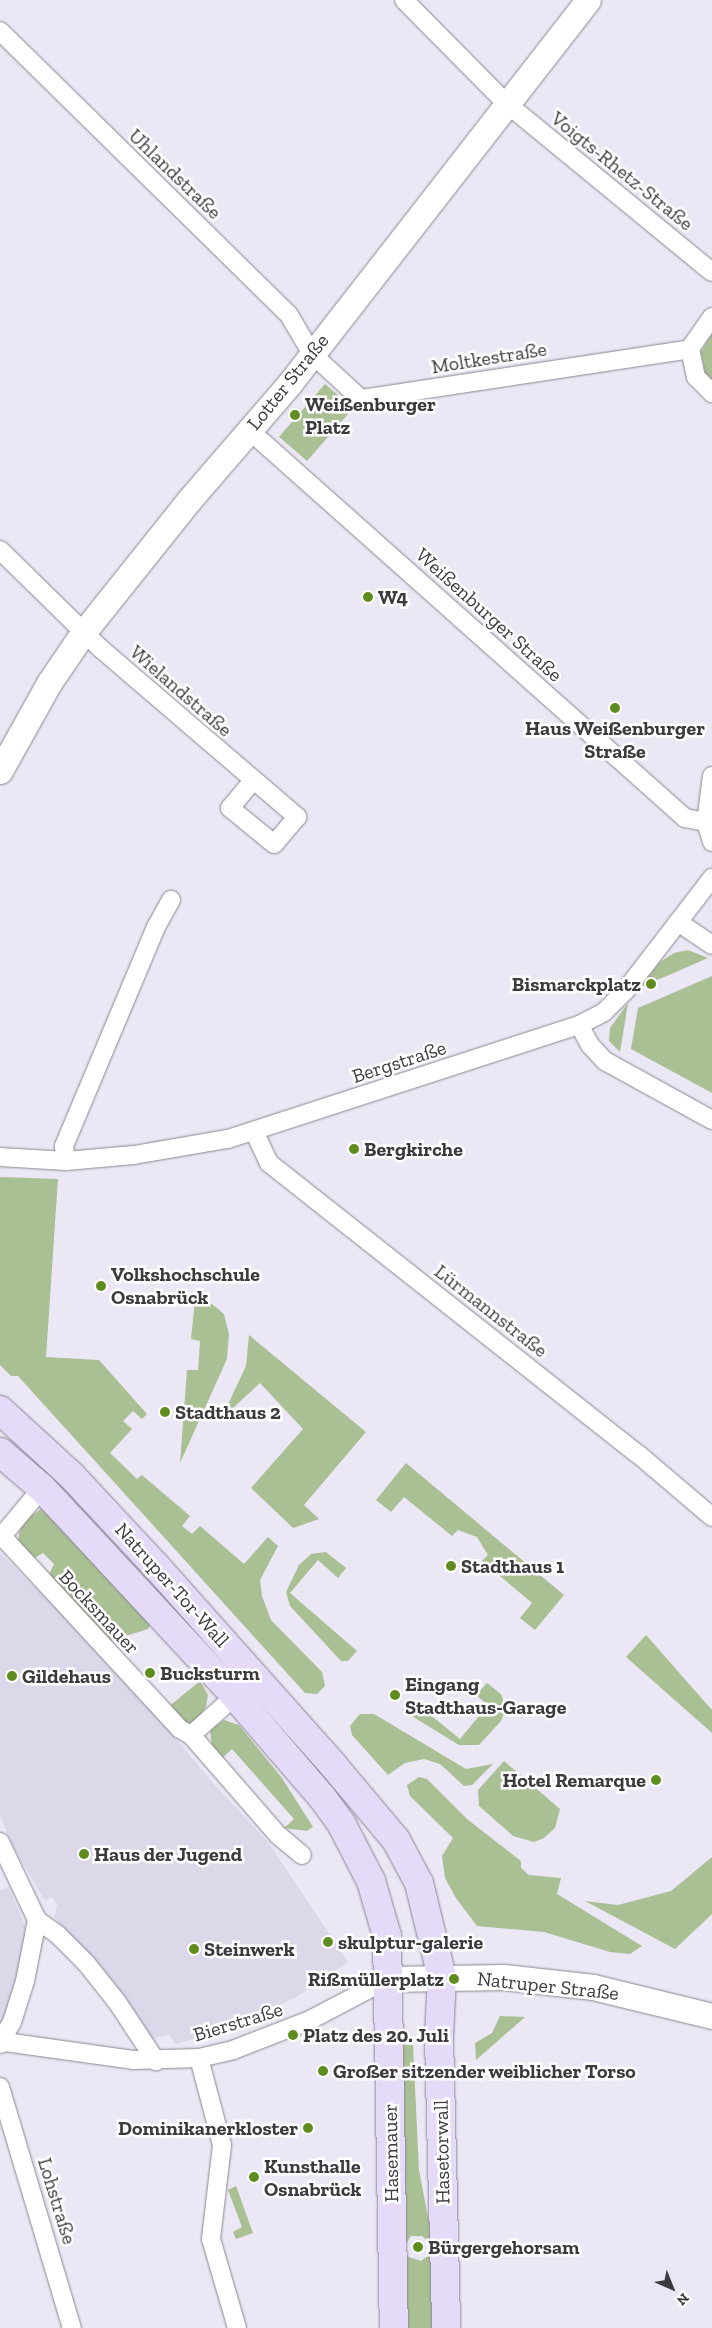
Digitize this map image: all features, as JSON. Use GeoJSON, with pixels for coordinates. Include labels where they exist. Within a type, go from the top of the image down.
{"type":"FeatureCollection","features":[{"type":"Feature","properties":{"kind":"main road","name":"Natruper-Tor-Wall"},"geometry":{"type":"LineString","coordinates":[[0,1410],[71,1475],[155,1565],[396,1840],[418,1883],[442,1977]]}},
{"type":"Feature","properties":{"kind":"main road","name":"Natruper-Tor-Wall"},"geometry":{"type":"LineString","coordinates":[[0,1452],[42,1488],[235,1696],[322,1797],[358,1853],[384,1917],[388,1978]]}},
{"type":"Feature","properties":{"kind":"main road","name":"Hasetorwall"},"geometry":{"type":"LineString","coordinates":[[442,1977],[440,2036],[446,2328]]}},
{"type":"Feature","properties":{"kind":"main road","name":"Hasemauer"},"geometry":{"type":"LineString","coordinates":[[388,1978],[394,2328]]}},
{"type":"Feature","properties":{"kind":"street","name":"Voigts-Rhetz-Straße"},"geometry":{"type":"LineString","coordinates":[[404,0],[506,103],[712,272]]}},
{"type":"Feature","properties":{"kind":"street","name":"Lotter Straße"},"geometry":{"type":"LineString","coordinates":[[0,771],[49,683],[83,633],[312,354],[588,0]]}},
{"type":"Feature","properties":{"kind":"street","name":"Uhlandstraße"},"geometry":{"type":"LineString","coordinates":[[0,31],[289,315],[312,354]]}},
{"type":"Feature","properties":{"kind":"street"},"geometry":{"type":"LineString","coordinates":[[712,317],[690,349],[696,376],[712,393]]}},
{"type":"Feature","properties":{"kind":"street","name":"Moltkestraße"},"geometry":{"type":"LineString","coordinates":[[312,354],[361,399],[690,349]]}},
{"type":"Feature","properties":{"kind":"street","name":"Weißenburger Straße"},"geometry":{"type":"LineString","coordinates":[[249,430],[685,818],[706,822]]}},
{"type":"Feature","properties":{"kind":"street","name":"Wielandstraße"},"geometry":{"type":"LineString","coordinates":[[0,550],[83,633],[253,781]]}},
{"type":"Feature","properties":{"kind":"street"},"geometry":{"type":"LineString","coordinates":[[712,776],[706,822],[712,842]]}},
{"type":"Feature","properties":{"kind":"street"},"geometry":{"type":"LineString","coordinates":[[712,878],[625,991],[604,1012],[579,1025],[590,1045],[605,1061],[712,1120]]}},
{"type":"Feature","properties":{"kind":"street"},"geometry":{"type":"LineString","coordinates":[[66,1161],[64,1146],[156,927],[172,900]]}},
{"type":"Feature","properties":{"kind":"street"},"geometry":{"type":"LineString","coordinates":[[678,922],[712,946]]}},
{"type":"Feature","properties":{"kind":"street","name":"Bergstraße"},"geometry":{"type":"LineString","coordinates":[[0,1156],[66,1161],[134,1155],[254,1131],[579,1025]]}},
{"type":"Feature","properties":{"kind":"street","name":"Lürmannstraße"},"geometry":{"type":"LineString","coordinates":[[254,1131],[269,1163],[638,1454],[712,1517]]}},
{"type":"Feature","properties":{"kind":"street","name":"Bocksmauer"},"geometry":{"type":"LineString","coordinates":[[42,1488],[1,1535],[8,1547],[180,1729],[191,1735],[278,1835],[302,1855]]}},
{"type":"Feature","properties":{"kind":"street"},"geometry":{"type":"LineString","coordinates":[[191,1735],[235,1696]]}},
{"type":"Feature","properties":{"kind":"street"},"geometry":{"type":"LineString","coordinates":[[0,1842],[6,1875],[37,1920],[57,1934],[86,1963],[117,2002],[156,2061]]}},
{"type":"Feature","properties":{"kind":"street"},"geometry":{"type":"LineString","coordinates":[[2,2036],[25,1982],[37,1920]]}},
{"type":"Feature","properties":{"kind":"street"},"geometry":{"type":"LineString","coordinates":[[388,1978],[442,1977]]}},
{"type":"Feature","properties":{"kind":"street","name":"Natruper Straße"},"geometry":{"type":"LineString","coordinates":[[442,1977],[504,1978],[593,1987],[712,2016]]}},
{"type":"Feature","properties":{"kind":"street","name":"Bierstraße"},"geometry":{"type":"LineString","coordinates":[[2,2036],[156,2061],[199,2058],[233,2050],[310,2020],[388,1978]]}},
{"type":"Feature","properties":{"kind":"street"},"geometry":{"type":"LineString","coordinates":[[199,2058],[222,2145],[210,2239],[237,2328]]}},
{"type":"Feature","properties":{"kind":"street","name":"Lohstraße"},"geometry":{"type":"LineString","coordinates":[[0,2087],[70,2321]]}},
{"type":"Feature","properties":{"kind":"shaded area"},"geometry":{"type":"Polygon","coordinates":[[[0,1553],[111,1661],[213,1783],[268,1842],[348,1962],[298,1996],[225,2031],[175,2044],[169,2034],[152,2039],[91,1958],[54,1917],[57,1905],[52,1897],[45,1901],[12,1845],[0,1815],[0,1553]]]}},
{"type":"Feature","properties":{"kind":"shaded area"},"geometry":{"type":"Polygon","coordinates":[[[9,1887],[31,1941],[5,2024],[0,2023],[0,1891],[9,1887]]]}},
{"type":"Feature","properties":{"kind":"green space"},"geometry":{"type":"Polygon","coordinates":[[[712,333],[712,380],[705,373],[701,352],[712,333]]]}},
{"type":"Feature","properties":{"kind":"green space"},"geometry":{"type":"Polygon","coordinates":[[[325,384],[353,408],[307,461],[279,437],[325,384]]]}},
{"type":"Feature","properties":{"kind":"green space"},"geometry":{"type":"Polygon","coordinates":[[[688,950],[708,958],[639,988],[660,962],[674,953],[688,950]]]}},
{"type":"Feature","properties":{"kind":"green space"},"geometry":{"type":"Polygon","coordinates":[[[712,976],[712,1093],[631,1049],[638,1008],[712,976]]]}},
{"type":"Feature","properties":{"kind":"green space"},"geometry":{"type":"Polygon","coordinates":[[[628,1003],[620,1052],[609,1041],[610,1028],[628,1003]]]}},
{"type":"Feature","properties":{"kind":"green space"},"geometry":{"type":"Polygon","coordinates":[[[0,1177],[58,1179],[46,1357],[99,1360],[147,1414],[142,1419],[133,1411],[123,1421],[132,1429],[110,1453],[137,1479],[142,1475],[190,1516],[182,1526],[192,1534],[200,1526],[244,1564],[268,1537],[278,1546],[260,1580],[262,1596],[271,1620],[322,1672],[325,1686],[317,1694],[305,1693],[18,1376],[11,1376],[0,1365],[0,1177]]]}},
{"type":"Feature","properties":{"kind":"green space"},"geometry":{"type":"Polygon","coordinates":[[[196,1291],[224,1314],[229,1334],[227,1359],[180,1463],[187,1370],[198,1370],[200,1341],[191,1339],[196,1291]]]}},
{"type":"Feature","properties":{"kind":"green space"},"geometry":{"type":"Polygon","coordinates":[[[249,1335],[366,1432],[304,1505],[319,1519],[293,1528],[251,1488],[303,1429],[260,1383],[221,1419],[246,1366],[249,1335]]]}},
{"type":"Feature","properties":{"kind":"green space"},"geometry":{"type":"Polygon","coordinates":[[[406,1463],[564,1595],[535,1630],[520,1618],[532,1603],[482,1561],[488,1555],[477,1537],[458,1530],[452,1536],[404,1497],[391,1512],[376,1500],[406,1463]]]}},
{"type":"Feature","properties":{"kind":"green space"},"geometry":{"type":"Polygon","coordinates":[[[41,1509],[77,1542],[150,1625],[148,1629],[107,1642],[49,1575],[54,1564],[43,1553],[30,1561],[18,1544],[19,1533],[25,1520],[41,1509]]]}},
{"type":"Feature","properties":{"kind":"green space"},"geometry":{"type":"Polygon","coordinates":[[[326,1552],[346,1568],[338,1578],[318,1560],[290,1593],[357,1651],[348,1661],[341,1661],[290,1606],[286,1592],[299,1565],[311,1554],[326,1552]]]}},
{"type":"Feature","properties":{"kind":"green space"},"geometry":{"type":"Polygon","coordinates":[[[646,1635],[712,1710],[712,1733],[626,1657],[646,1635]]]}},
{"type":"Feature","properties":{"kind":"green space"},"geometry":{"type":"Polygon","coordinates":[[[200,1681],[208,1695],[206,1707],[197,1721],[190,1726],[167,1708],[200,1681]]]}},
{"type":"Feature","properties":{"kind":"green space"},"geometry":{"type":"Polygon","coordinates":[[[487,1683],[501,1694],[506,1708],[501,1721],[479,1745],[459,1745],[402,1710],[412,1700],[460,1739],[488,1705],[476,1695],[487,1683]]]}},
{"type":"Feature","properties":{"kind":"green space"},"geometry":{"type":"Polygon","coordinates":[[[360,1714],[374,1714],[466,1769],[493,1764],[472,1785],[464,1786],[440,1764],[424,1759],[405,1763],[388,1775],[352,1735],[350,1726],[360,1714]]]}},
{"type":"Feature","properties":{"kind":"green space"},"geometry":{"type":"Polygon","coordinates":[[[224,1720],[239,1725],[282,1778],[313,1827],[307,1831],[284,1828],[294,1819],[232,1749],[222,1758],[212,1747],[210,1730],[224,1720]]]}},
{"type":"Feature","properties":{"kind":"green space"},"geometry":{"type":"Polygon","coordinates":[[[504,1761],[560,1809],[555,1828],[544,1838],[534,1842],[513,1836],[479,1806],[478,1790],[504,1761]]]}},
{"type":"Feature","properties":{"kind":"green space"},"geometry":{"type":"Polygon","coordinates":[[[419,1777],[427,1779],[467,1819],[521,1861],[521,1868],[529,1875],[561,1878],[557,1894],[642,1946],[630,1954],[610,1952],[544,1932],[477,1926],[456,1898],[445,1878],[442,1856],[453,1838],[410,1796],[407,1785],[419,1777]]]}},
{"type":"Feature","properties":{"kind":"green space"},"geometry":{"type":"Polygon","coordinates":[[[712,1857],[712,1914],[675,1949],[585,1901],[618,1905],[671,1891],[712,1857]]]}},
{"type":"Feature","properties":{"kind":"green space"},"geometry":{"type":"Polygon","coordinates":[[[500,2016],[525,2017],[476,2060],[475,2043],[492,2033],[500,2016]]]}},
{"type":"Feature","properties":{"kind":"green space"},"geometry":{"type":"Polygon","coordinates":[[[396,2044],[413,2045],[419,2170],[431,2233],[436,2328],[402,2328],[396,2044]],[[411,2236],[405,2245],[406,2256],[421,2261],[430,2254],[430,2243],[422,2236],[411,2236]]]}},
{"type":"Feature","properties":{"kind":"green space"},"geometry":{"type":"Polygon","coordinates":[[[236,2186],[253,2233],[236,2239],[233,2232],[242,2227],[228,2190],[236,2186]]]}},
{"type":"Feature","properties":{"kind":"place","name":"Weißenburger Platz"},"geometry":{"type":"Point","coordinates":[295,415]}},
{"type":"Feature","properties":{"kind":"place","name":"W4"},"geometry":{"type":"Point","coordinates":[368,597]}},
{"type":"Feature","properties":{"kind":"place","name":"Haus Weißenburger Straße"},"geometry":{"type":"Point","coordinates":[615,708]}},
{"type":"Feature","properties":{"kind":"place","name":"Bismarckplatz"},"geometry":{"type":"Point","coordinates":[651,984]}},
{"type":"Feature","properties":{"kind":"place","name":"Bergkirche"},"geometry":{"type":"Point","coordinates":[354,1149]}},
{"type":"Feature","properties":{"kind":"place","name":"Volkshochschule Osnabrück"},"geometry":{"type":"Point","coordinates":[101,1286]}},
{"type":"Feature","properties":{"kind":"place","name":"Stadthaus 2"},"geometry":{"type":"Point","coordinates":[165,1412]}},
{"type":"Feature","properties":{"kind":"place","name":"Stadthaus 1"},"geometry":{"type":"Point","coordinates":[451,1566]}},
{"type":"Feature","properties":{"kind":"place","name":"Bucksturm"},"geometry":{"type":"Point","coordinates":[150,1673]}},
{"type":"Feature","properties":{"kind":"place","name":"Gildehaus"},"geometry":{"type":"Point","coordinates":[12,1676]}},
{"type":"Feature","properties":{"kind":"place","name":"Eingang Stadthaus-Garage"},"geometry":{"type":"Point","coordinates":[395,1695]}},
{"type":"Feature","properties":{"kind":"place","name":"Hotel Remarque"},"geometry":{"type":"Point","coordinates":[656,1780]}},
{"type":"Feature","properties":{"kind":"place","name":"Haus der Jugend"},"geometry":{"type":"Point","coordinates":[84,1854]}},
{"type":"Feature","properties":{"kind":"place","name":"skulptur-galerie"},"geometry":{"type":"Point","coordinates":[328,1942]}},
{"type":"Feature","properties":{"kind":"place","name":"Steinwerk"},"geometry":{"type":"Point","coordinates":[194,1949]}},
{"type":"Feature","properties":{"kind":"place","name":"Rißmüllerplatz"},"geometry":{"type":"Point","coordinates":[454,1979]}},
{"type":"Feature","properties":{"kind":"place","name":"Platz des 20. Juli"},"geometry":{"type":"Point","coordinates":[293,2035]}},
{"type":"Feature","properties":{"kind":"place","name":"Großer sitzender weiblicher Torso"},"geometry":{"type":"Point","coordinates":[323,2071]}},
{"type":"Feature","properties":{"kind":"place","name":"Dominikanerkloster"},"geometry":{"type":"Point","coordinates":[308,2128]}},
{"type":"Feature","properties":{"kind":"place","name":"Kunsthalle Osnabrück"},"geometry":{"type":"Point","coordinates":[254,2177]}},
{"type":"Feature","properties":{"kind":"place","name":"Bürgergehorsam"},"geometry":{"type":"Point","coordinates":[418,2247]}}]}
